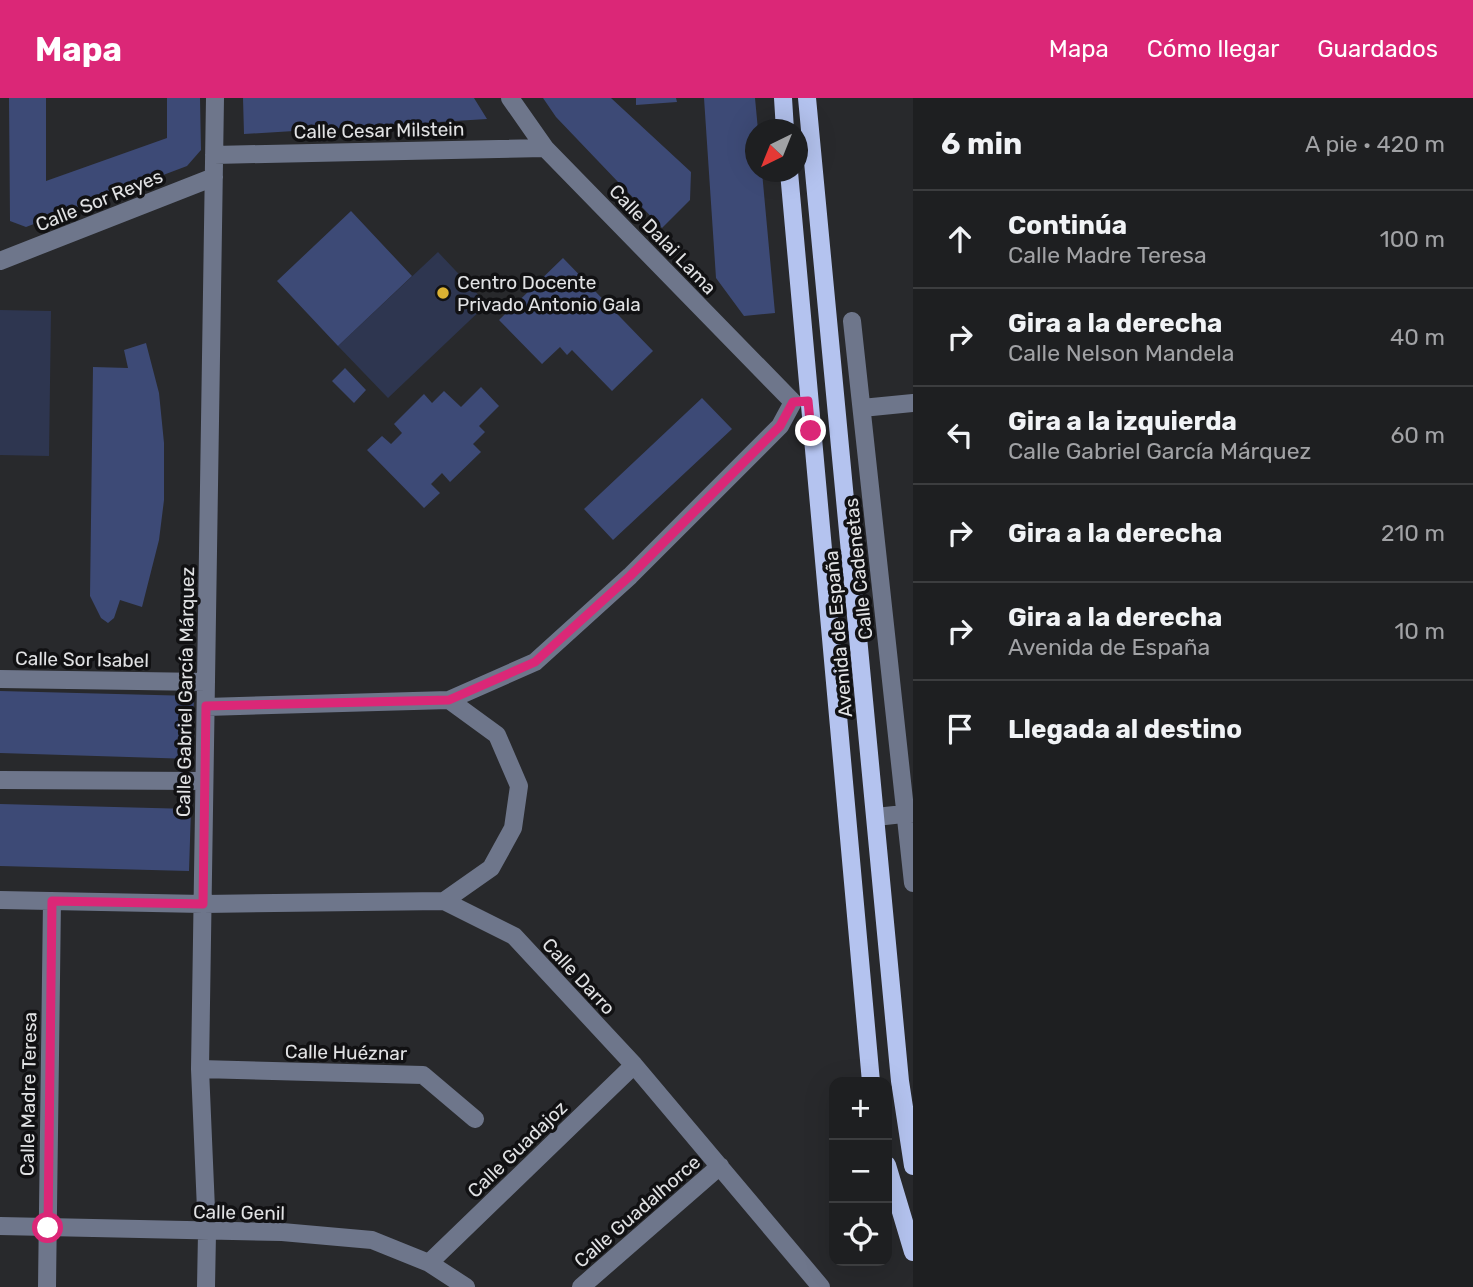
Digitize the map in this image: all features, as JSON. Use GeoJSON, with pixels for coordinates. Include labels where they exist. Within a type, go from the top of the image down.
{"type":"FeatureCollection","features":[{"type":"Feature","properties":{"kind":"main road"},"geometry":{"type":"LineString","coordinates":[[783,98],[784,119]]}},
{"type":"Feature","properties":{"kind":"main road","name":"Avenida de España"},"geometry":{"type":"LineString","coordinates":[[807,98],[900,1082],[913,1166]]}},
{"type":"Feature","properties":{"kind":"main road","name":"Avenida de España"},"geometry":{"type":"LineString","coordinates":[[789,182],[800,402],[871,1077]]}},
{"type":"Feature","properties":{"kind":"main road"},"geometry":{"type":"LineString","coordinates":[[892,1182],[913,1252]]}},
{"type":"Feature","properties":{"kind":"street","name":"Calle Gabriel García Márquez"},"geometry":{"type":"LineString","coordinates":[[206,1287],[207,1233],[200,1069],[215,98]]}},
{"type":"Feature","properties":{"kind":"street","name":"Calle Dalai Lama"},"geometry":{"type":"LineString","coordinates":[[510,98],[545,148],[800,402]]}},
{"type":"Feature","properties":{"kind":"street","name":"Calle Cesar Milstein"},"geometry":{"type":"LineString","coordinates":[[214,155],[545,148]]}},
{"type":"Feature","properties":{"kind":"street","name":"Calle Sor Reyes"},"geometry":{"type":"LineString","coordinates":[[0,261],[214,177]]}},
{"type":"Feature","properties":{"kind":"street","name":"Calle Cadenetas"},"geometry":{"type":"LineString","coordinates":[[852,321],[909,813],[913,883]]}},
{"type":"Feature","properties":{"kind":"street"},"geometry":{"type":"LineString","coordinates":[[206,706],[449,700],[535,662],[630,576],[780,426],[800,402]]}},
{"type":"Feature","properties":{"kind":"street"},"geometry":{"type":"LineString","coordinates":[[862,408],[913,403]]}},
{"type":"Feature","properties":{"kind":"street","name":"Calle Sor Isabel"},"geometry":{"type":"LineString","coordinates":[[0,679],[206,682]]}},
{"type":"Feature","properties":{"kind":"street"},"geometry":{"type":"LineString","coordinates":[[444,901],[491,868],[513,828],[520,786],[497,735],[449,700]]}},
{"type":"Feature","properties":{"kind":"street"},"geometry":{"type":"LineString","coordinates":[[0,780],[204,781]]}},
{"type":"Feature","properties":{"kind":"street"},"geometry":{"type":"LineString","coordinates":[[876,817],[909,813]]}},
{"type":"Feature","properties":{"kind":"street","name":"Calle Darro"},"geometry":{"type":"LineString","coordinates":[[0,901],[203,904],[444,901],[514,936],[634,1065],[720,1166],[811,1284]]}},
{"type":"Feature","properties":{"kind":"street","name":"Calle Madre Teresa"},"geometry":{"type":"LineString","coordinates":[[47,1287],[52,901]]}},
{"type":"Feature","properties":{"kind":"street","name":"Calle Guadajoz"},"geometry":{"type":"LineString","coordinates":[[429,1263],[634,1065]]}},
{"type":"Feature","properties":{"kind":"street","name":"Calle Huéznar"},"geometry":{"type":"LineString","coordinates":[[200,1069],[423,1075],[475,1119]]}},
{"type":"Feature","properties":{"kind":"street","name":"Calle Guadalhorce"},"geometry":{"type":"LineString","coordinates":[[581,1287],[720,1166]]}},
{"type":"Feature","properties":{"kind":"street","name":"Calle Genil"},"geometry":{"type":"LineString","coordinates":[[0,1226],[207,1233],[282,1232],[372,1240],[429,1263],[466,1287]]}},
{"type":"Feature","properties":{"kind":"shaded area"},"geometry":{"type":"Polygon","coordinates":[[[438,252],[487,304],[388,398],[338,346],[438,252]]]}},
{"type":"Feature","properties":{"kind":"shaded area"},"geometry":{"type":"Polygon","coordinates":[[[0,310],[51,311],[49,456],[0,455],[0,310]]]}},
{"type":"Feature","properties":{"kind":"building"},"geometry":{"type":"Polygon","coordinates":[[[9,98],[46,98],[46,181],[167,138],[167,98],[200,98],[201,150],[187,166],[26,227],[10,221],[9,98]]]}},
{"type":"Feature","properties":{"kind":"building"},"geometry":{"type":"Polygon","coordinates":[[[243,98],[474,98],[487,119],[244,134],[243,98]]]}},
{"type":"Feature","properties":{"kind":"building"},"geometry":{"type":"Polygon","coordinates":[[[543,98],[611,98],[691,172],[690,200],[662,228],[556,117],[543,98]]]}},
{"type":"Feature","properties":{"kind":"building"},"geometry":{"type":"Polygon","coordinates":[[[636,98],[676,98],[677,102],[636,105],[636,98]]]}},
{"type":"Feature","properties":{"kind":"building"},"geometry":{"type":"Polygon","coordinates":[[[704,98],[755,98],[757,119],[745,119],[745,182],[763,182],[775,313],[744,316],[716,278],[704,98]]]}},
{"type":"Feature","properties":{"kind":"building"},"geometry":{"type":"Polygon","coordinates":[[[351,211],[412,276],[338,346],[277,281],[351,211]]]}},
{"type":"Feature","properties":{"kind":"building"},"geometry":{"type":"Polygon","coordinates":[[[563,258],[653,351],[612,391],[572,350],[567,355],[560,347],[542,364],[499,320],[563,258]]]}},
{"type":"Feature","properties":{"kind":"building"},"geometry":{"type":"Polygon","coordinates":[[[146,343],[159,393],[164,443],[164,500],[159,540],[142,607],[120,600],[114,618],[108,623],[101,618],[90,596],[93,367],[128,368],[124,350],[146,343]]]}},
{"type":"Feature","properties":{"kind":"building"},"geometry":{"type":"Polygon","coordinates":[[[345,368],[366,390],[354,403],[332,381],[345,368]]]}},
{"type":"Feature","properties":{"kind":"building"},"geometry":{"type":"Polygon","coordinates":[[[481,387],[499,406],[479,426],[485,432],[473,444],[481,452],[450,482],[442,473],[431,484],[440,493],[424,508],[367,450],[382,436],[391,444],[402,433],[394,424],[424,394],[432,403],[444,391],[461,407],[481,387]]]}},
{"type":"Feature","properties":{"kind":"building"},"geometry":{"type":"Polygon","coordinates":[[[702,398],[732,429],[613,540],[584,509],[702,398]]]}},
{"type":"Feature","properties":{"kind":"building"},"geometry":{"type":"Polygon","coordinates":[[[0,691],[194,696],[192,759],[0,753],[0,691]]]}},
{"type":"Feature","properties":{"kind":"building"},"geometry":{"type":"Polygon","coordinates":[[[0,804],[191,809],[189,871],[0,866],[0,804]]]}},
{"type":"Feature","properties":{"kind":"place","name":"Centro Docente Privado Antonio Gala"},"geometry":{"type":"Point","coordinates":[443,293]}},
{"type":"Feature","properties":{"kind":"route"},"geometry":{"type":"LineString","coordinates":[[48,1228],[52,901],[203,904],[206,706],[449,700],[535,662],[630,576],[780,426],[793,402],[808,401],[811,431]]}}]}
